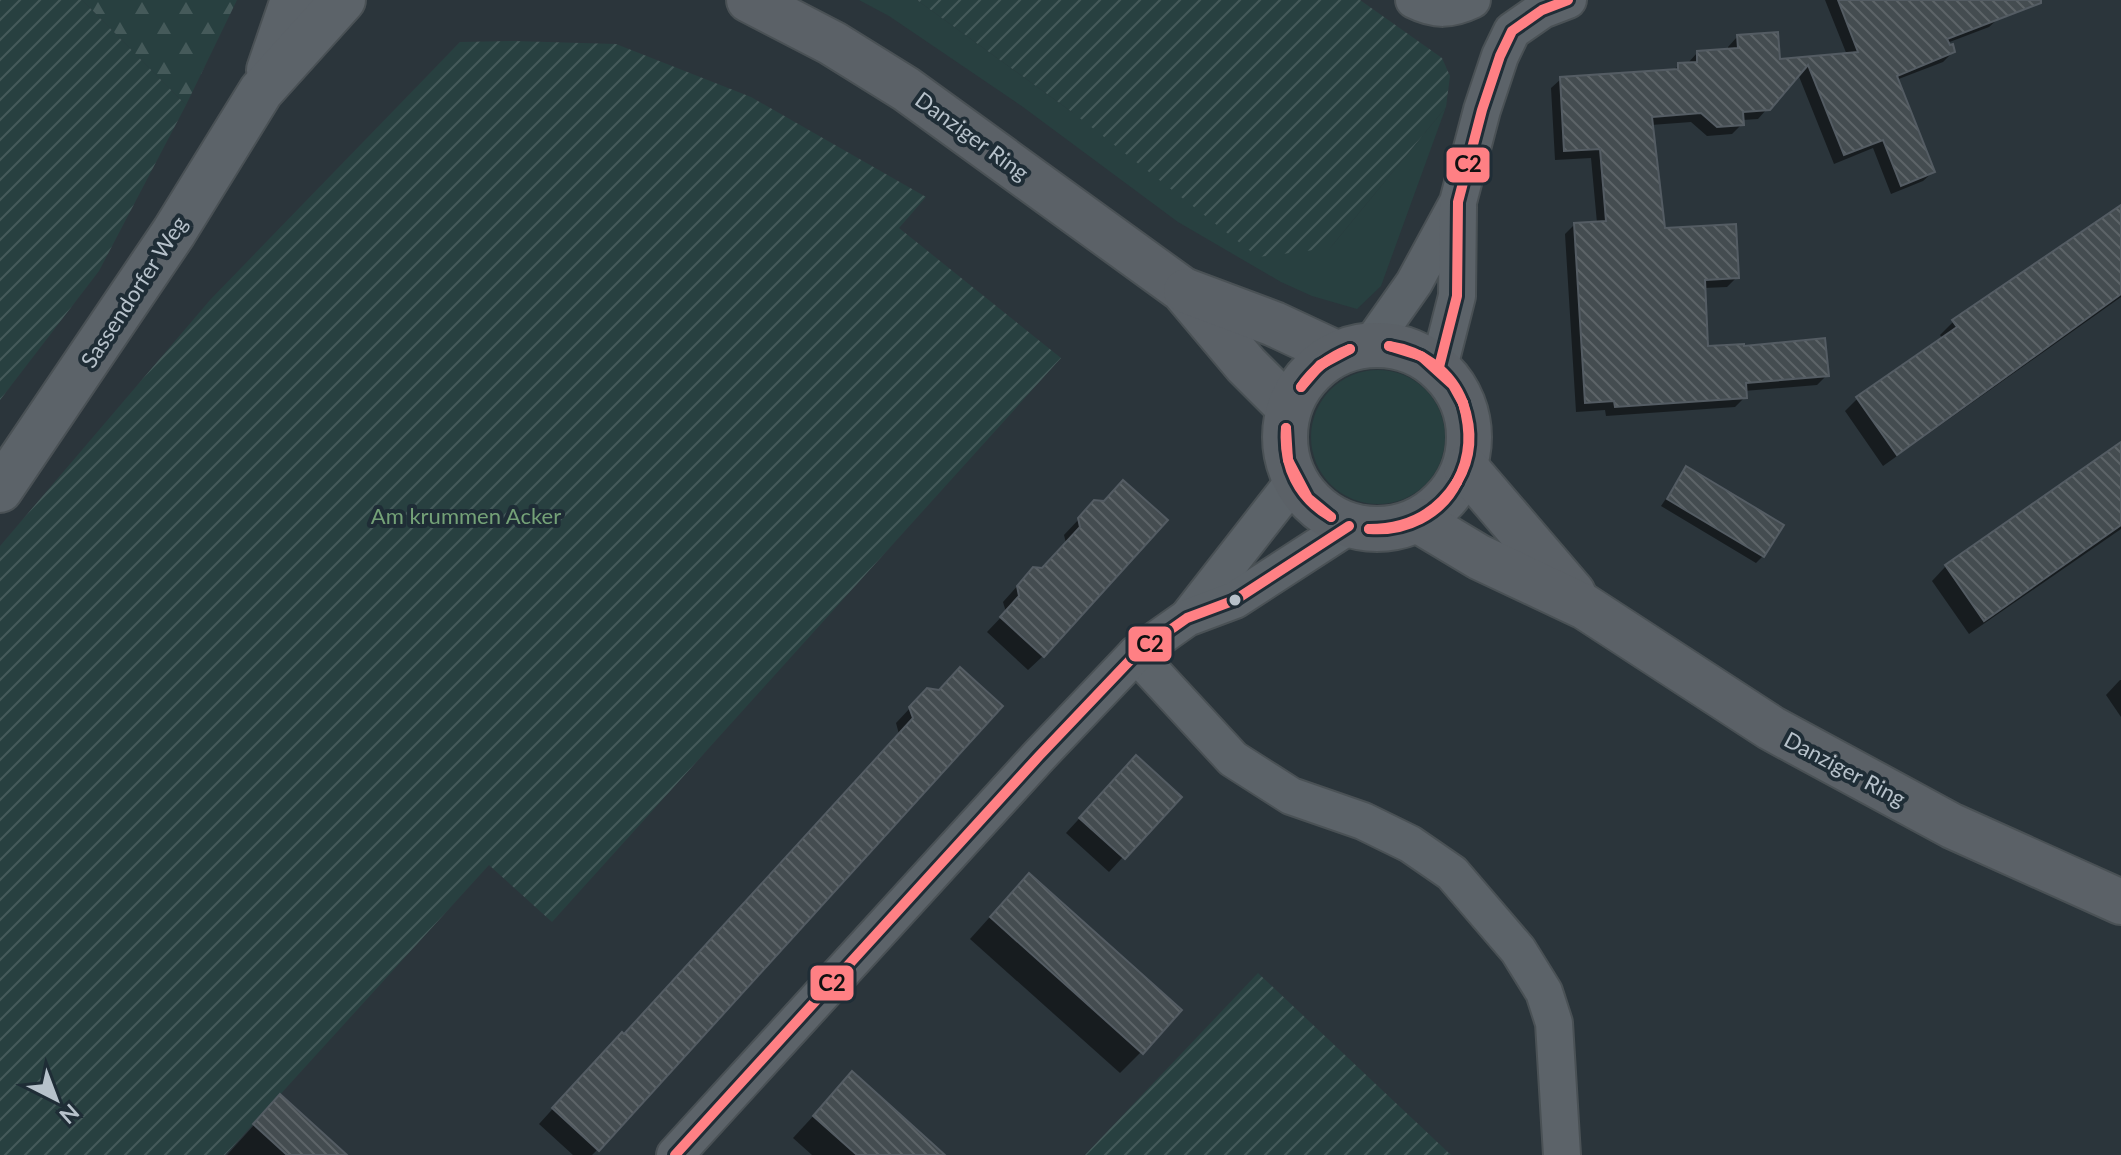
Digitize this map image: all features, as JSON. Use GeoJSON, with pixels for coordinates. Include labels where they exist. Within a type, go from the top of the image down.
{"type":"FeatureCollection","features":[{"type":"Feature","properties":{"kind":"main road","name":"Danziger Ring"},"geometry":{"type":"LineString","coordinates":[[749,0],[832,43],[906,89],[1183,290],[1246,365],[1289,408]]}},
{"type":"Feature","properties":{"kind":"main road","name":"Danziger Ring"},"geometry":{"type":"LineString","coordinates":[[1183,290],[1274,324],[1354,348]]}},
{"type":"Feature","properties":{"kind":"main road"},"geometry":{"type":"LineString","coordinates":[[1354,348],[1408,348],[1439,367],[1462,396],[1471,431],[1466,468],[1447,499],[1419,521],[1384,530],[1349,526],[1318,510],[1294,481],[1284,445],[1289,408],[1307,375],[1354,348]]}},
{"type":"Feature","properties":{"kind":"main road","name":"Danziger Ring"},"geometry":{"type":"LineString","coordinates":[[1466,468],[1585,607]]}},
{"type":"Feature","properties":{"kind":"main road","name":"Danziger Ring"},"geometry":{"type":"LineString","coordinates":[[1419,521],[1479,557],[1585,607],[1771,728],[1952,826],[2121,902]]}},
{"type":"Feature","properties":{"kind":"street","name":"Sassendorfer Weg"},"geometry":{"type":"LineString","coordinates":[[261,91],[293,0]]}},
{"type":"Feature","properties":{"kind":"street","name":"Sassendorfer Weg"},"geometry":{"type":"LineString","coordinates":[[0,490],[174,232],[261,91],[343,0]]}},
{"type":"Feature","properties":{"kind":"street"},"geometry":{"type":"LineString","coordinates":[[1414,0],[1433,8],[1454,9],[1472,0]]}},
{"type":"Feature","properties":{"kind":"street"},"geometry":{"type":"LineString","coordinates":[[1354,348],[1414,283],[1458,202],[1482,110],[1512,31],[1542,10],[1568,0]]}},
{"type":"Feature","properties":{"kind":"street"},"geometry":{"type":"LineString","coordinates":[[1439,367],[1457,296],[1458,202]]}},
{"type":"Feature","properties":{"kind":"street"},"geometry":{"type":"LineString","coordinates":[[1187,618],[1294,481]]}},
{"type":"Feature","properties":{"kind":"street"},"geometry":{"type":"LineString","coordinates":[[675,1155],[1136,654],[1187,618],[1235,600],[1349,526]]}},
{"type":"Feature","properties":{"kind":"street"},"geometry":{"type":"LineString","coordinates":[[1136,654],[1233,759],[1291,796],[1363,821],[1410,844],[1452,873],[1518,950],[1544,992],[1554,1023],[1562,1155]]}},
{"type":"Feature","properties":{"kind":"green space"},"geometry":{"type":"Polygon","coordinates":[[[0,0],[82,0],[186,105],[99,271],[0,400],[0,0]]]}},
{"type":"Feature","properties":{"kind":"green space"},"geometry":{"type":"Polygon","coordinates":[[[82,0],[237,0],[186,105],[82,0]]]}},
{"type":"Feature","properties":{"kind":"green space"},"geometry":{"type":"Polygon","coordinates":[[[859,0],[917,0],[1072,112],[1330,248],[1446,107],[1381,286],[1357,309],[1312,296],[1281,282],[1178,222],[1023,107],[889,16],[859,0]]]}},
{"type":"Feature","properties":{"kind":"green space"},"geometry":{"type":"Polygon","coordinates":[[[917,0],[1360,0],[1442,58],[1450,76],[1446,107],[1330,248],[1258,257],[1072,112],[917,0]]]}},
{"type":"Feature","properties":{"kind":"green space","name":"Am krummen Acker"},"geometry":{"type":"Polygon","coordinates":[[[460,42],[616,44],[751,97],[926,197],[899,228],[1061,358],[552,922],[489,865],[225,1155],[0,1155],[0,546],[210,300],[460,42]]]}},
{"type":"Feature","properties":{"kind":"green space"},"geometry":{"type":"Polygon","coordinates":[[[1378,370],[1404,375],[1426,389],[1440,411],[1445,437],[1440,463],[1426,485],[1404,499],[1378,504],[1352,499],[1330,485],[1316,463],[1311,437],[1316,411],[1330,389],[1352,375],[1378,370]]]}},
{"type":"Feature","properties":{"kind":"green space"},"geometry":{"type":"Polygon","coordinates":[[[1258,973],[1451,1155],[1085,1155],[1258,973]]]}},
{"type":"Feature","properties":{"kind":"building"},"geometry":{"type":"Polygon","coordinates":[[[1838,0],[2041,0],[2041,3],[1947,39],[1950,45],[1953,44],[1955,52],[1897,76],[1935,172],[1901,186],[1883,140],[1844,155],[1808,65],[1770,110],[1743,112],[1744,125],[1717,127],[1701,113],[1652,117],[1665,228],[1736,224],[1739,278],[1705,280],[1708,346],[1744,346],[1825,338],[1829,376],[1746,383],[1747,398],[1615,407],[1614,401],[1585,403],[1574,223],[1606,221],[1600,149],[1564,151],[1560,77],[1678,69],[1678,63],[1697,62],[1697,51],[1738,48],[1737,35],[1778,32],[1780,59],[1858,52],[1838,0]]]}},
{"type":"Feature","properties":{"kind":"building"},"geometry":{"type":"Polygon","coordinates":[[[2121,205],[2121,294],[1897,455],[1856,397],[1957,327],[1952,320],[2121,205]]]}},
{"type":"Feature","properties":{"kind":"building"},"geometry":{"type":"Polygon","coordinates":[[[2121,442],[2121,525],[1984,621],[1945,565],[2121,442]]]}},
{"type":"Feature","properties":{"kind":"building"},"geometry":{"type":"Polygon","coordinates":[[[1686,466],[1784,525],[1764,557],[1667,499],[1686,466]]]}},
{"type":"Feature","properties":{"kind":"building"},"geometry":{"type":"Polygon","coordinates":[[[1123,480],[1168,520],[1044,657],[1000,617],[1019,596],[1017,586],[1033,567],[1042,568],[1080,527],[1078,518],[1094,500],[1104,501],[1123,480]]]}},
{"type":"Feature","properties":{"kind":"building"},"geometry":{"type":"Polygon","coordinates":[[[960,667],[1003,706],[599,1151],[552,1108],[622,1032],[624,1034],[913,718],[909,707],[927,688],[939,690],[960,667]]]}},
{"type":"Feature","properties":{"kind":"building"},"geometry":{"type":"Polygon","coordinates":[[[1136,755],[1182,797],[1125,859],[1079,818],[1136,755]]]}},
{"type":"Feature","properties":{"kind":"building"},"geometry":{"type":"Polygon","coordinates":[[[1029,873],[1182,1010],[1143,1054],[990,917],[1029,873]]]}},
{"type":"Feature","properties":{"kind":"building"},"geometry":{"type":"Polygon","coordinates":[[[852,1071],[945,1155],[857,1155],[813,1116],[852,1071]]]}},
{"type":"Feature","properties":{"kind":"building"},"geometry":{"type":"Polygon","coordinates":[[[280,1094],[347,1155],[287,1155],[253,1124],[280,1094]]]}},
{"type":"Feature","properties":{"kind":"transit line","name":"C2"},"geometry":{"type":"LineString","coordinates":[[1439,367],[1457,296],[1458,202],[1500,56],[1512,31],[1542,10],[1568,0]]}},
{"type":"Feature","properties":{"kind":"transit line","name":"C2"},"geometry":{"type":"LineString","coordinates":[[1389,346],[1413,353],[1434,364],[1451,381],[1463,403]]}},
{"type":"Feature","properties":{"kind":"transit line","name":"C2"},"geometry":{"type":"LineString","coordinates":[[1389,346],[1421,356],[1453,385],[1463,403]]}},
{"type":"Feature","properties":{"kind":"transit line","name":"C2"},"geometry":{"type":"LineString","coordinates":[[1301,387],[1322,364],[1350,349]]}},
{"type":"Feature","properties":{"kind":"transit line","name":"C2"},"geometry":{"type":"LineString","coordinates":[[1301,387],[1320,365],[1350,349]]}},
{"type":"Feature","properties":{"kind":"transit line","name":"C2"},"geometry":{"type":"LineString","coordinates":[[1457,482],[1465,463],[1468,443],[1463,403]]}},
{"type":"Feature","properties":{"kind":"transit line","name":"C2"},"geometry":{"type":"LineString","coordinates":[[1457,482],[1466,463],[1469,444],[1463,403]]}},
{"type":"Feature","properties":{"kind":"transit line","name":"C2"},"geometry":{"type":"LineString","coordinates":[[1286,428],[1288,460],[1308,498],[1331,517]]}},
{"type":"Feature","properties":{"kind":"transit line","name":"C2"},"geometry":{"type":"LineString","coordinates":[[1286,428],[1287,455],[1295,480],[1301,491],[1331,517]]}},
{"type":"Feature","properties":{"kind":"transit line","name":"C2"},"geometry":{"type":"LineString","coordinates":[[1369,529],[1396,528],[1420,519],[1442,504],[1457,482]]}},
{"type":"Feature","properties":{"kind":"transit line","name":"C2"},"geometry":{"type":"LineString","coordinates":[[1369,529],[1396,526],[1419,518],[1440,503],[1457,482]]}},
{"type":"Feature","properties":{"kind":"transit line","name":"C2"},"geometry":{"type":"LineString","coordinates":[[675,1155],[1136,654],[1187,618],[1235,600],[1349,526]]}}]}
